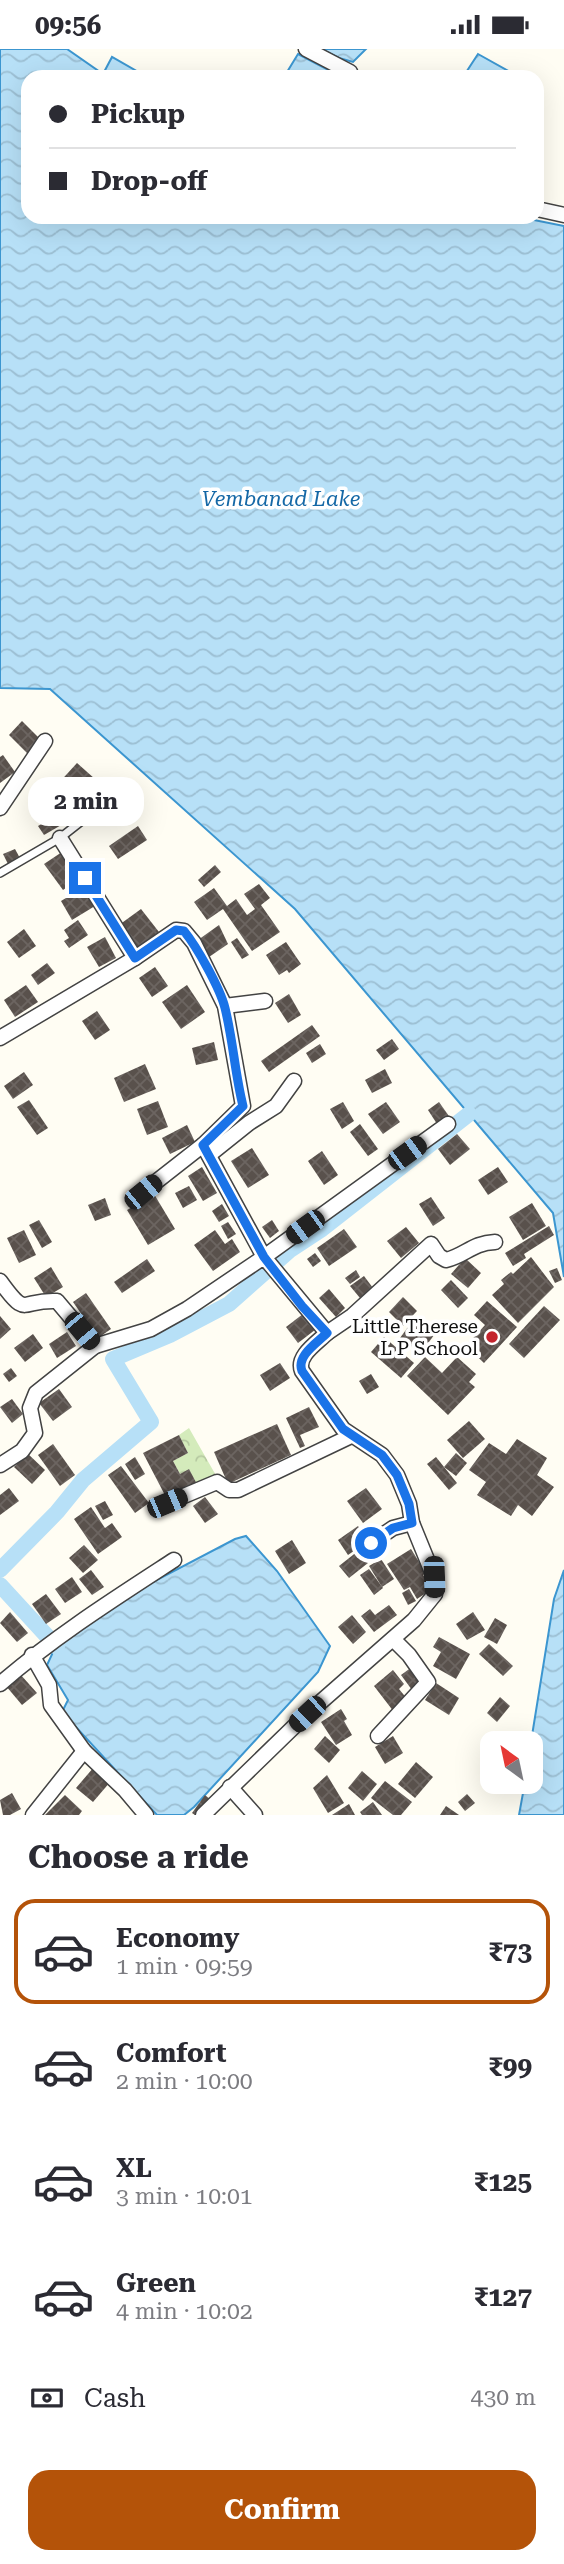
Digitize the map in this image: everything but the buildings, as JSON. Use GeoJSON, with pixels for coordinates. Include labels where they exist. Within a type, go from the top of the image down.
{"type":"FeatureCollection","features":[{"type":"Feature","properties":{"kind":"street"},"geometry":{"type":"LineString","coordinates":[[306,49],[346,70]]}},
{"type":"Feature","properties":{"kind":"street"},"geometry":{"type":"LineString","coordinates":[[544,211],[564,215]]}},
{"type":"Feature","properties":{"kind":"street"},"geometry":{"type":"LineString","coordinates":[[0,808],[45,741]]}},
{"type":"Feature","properties":{"kind":"street"},"geometry":{"type":"LineString","coordinates":[[60,838],[135,958]]}},
{"type":"Feature","properties":{"kind":"street"},"geometry":{"type":"LineString","coordinates":[[0,1038],[135,958],[176,930],[184,931],[194,943],[225,1006],[234,1069],[243,1106],[206,1150]]}},
{"type":"Feature","properties":{"kind":"street"},"geometry":{"type":"LineString","coordinates":[[225,1006],[265,1001]]}},
{"type":"Feature","properties":{"kind":"street"},"geometry":{"type":"LineString","coordinates":[[143,1192],[276,1106],[294,1081]]}},
{"type":"Feature","properties":{"kind":"street"},"geometry":{"type":"LineString","coordinates":[[0,1465],[22,1451],[35,1433],[30,1408],[36,1393],[95,1346],[151,1329],[269,1263],[448,1124]]}},
{"type":"Feature","properties":{"kind":"street"},"geometry":{"type":"LineString","coordinates":[[206,1150],[269,1263],[327,1333]]}},
{"type":"Feature","properties":{"kind":"street"},"geometry":{"type":"LineString","coordinates":[[203,1815],[307,1714],[414,1620],[435,1594],[434,1577],[412,1523],[409,1504],[397,1475],[382,1455],[351,1436],[329,1410],[300,1365],[301,1359],[327,1333],[352,1316],[431,1244],[439,1256],[446,1260],[455,1258],[480,1243],[495,1243]]}},
{"type":"Feature","properties":{"kind":"street"},"geometry":{"type":"LineString","coordinates":[[0,1281],[15,1302],[28,1306],[44,1300],[57,1301],[95,1346]]}},
{"type":"Feature","properties":{"kind":"street"},"geometry":{"type":"LineString","coordinates":[[167,1503],[217,1482],[229,1490],[239,1490],[351,1436]]}},
{"type":"Feature","properties":{"kind":"street"},"geometry":{"type":"LineString","coordinates":[[371,1543],[393,1528],[412,1523]]}},
{"type":"Feature","properties":{"kind":"street"},"geometry":{"type":"LineString","coordinates":[[0,1684],[41,1650],[108,1602],[174,1560]]}},
{"type":"Feature","properties":{"kind":"street"},"geometry":{"type":"LineString","coordinates":[[378,1736],[428,1682],[393,1639]]}},
{"type":"Feature","properties":{"kind":"street"},"geometry":{"type":"LineString","coordinates":[[41,1650],[51,1705],[84,1751],[125,1790],[146,1815]]}},
{"type":"Feature","properties":{"kind":"street"},"geometry":{"type":"LineString","coordinates":[[33,1815],[84,1751]]}},
{"type":"Feature","properties":{"kind":"street"},"geometry":{"type":"LineString","coordinates":[[230,1787],[254,1815]]}},
{"type":"Feature","properties":{"kind":"lane"},"geometry":{"type":"LineString","coordinates":[[0,873],[60,838],[107,801]]}},
{"type":"Feature","properties":{"kind":"green space"},"geometry":{"type":"Polygon","coordinates":[[[189,1428],[218,1479],[198,1486],[189,1470],[180,1474],[173,1461],[188,1453],[179,1435],[189,1428]]]}},
{"type":"Feature","properties":{"kind":"water","name":"Vembanad Lake"},"geometry":{"type":"Polygon","coordinates":[[[0,49],[67,49],[97,70],[21,70],[21,224],[544,222],[564,226],[564,1277],[553,1213],[295,909],[50,689],[0,688],[0,49]]]}},
{"type":"Feature","properties":{"kind":"water"},"geometry":{"type":"Polygon","coordinates":[[[321,49],[366,49],[353,62],[321,49]]]}},
{"type":"Feature","properties":{"kind":"water"},"geometry":{"type":"Polygon","coordinates":[[[298,54],[329,70],[288,70],[298,54]]]}},
{"type":"Feature","properties":{"kind":"water"},"geometry":{"type":"Polygon","coordinates":[[[478,54],[507,70],[468,70],[478,54]]]}},
{"type":"Feature","properties":{"kind":"water","name":"Vembanad Lake"},"geometry":{"type":"Polygon","coordinates":[[[112,57],[135,70],[105,70],[112,57]]]}},
{"type":"Feature","properties":{"kind":"water"},"geometry":{"type":"Polygon","coordinates":[[[246,1536],[277,1571],[330,1646],[318,1672],[194,1807],[184,1815],[157,1815],[62,1712],[68,1700],[47,1665],[54,1650],[65,1640],[147,1585],[235,1539],[246,1536]]]}},
{"type":"Feature","properties":{"kind":"water"},"geometry":{"type":"Polygon","coordinates":[[[564,1570],[564,1815],[519,1815],[523,1794],[543,1794],[543,1731],[533,1731],[554,1599],[564,1570]]]}},
{"type":"Feature","properties":{"kind":"waterway"},"geometry":{"type":"LineString","coordinates":[[0,1570],[57,1512],[83,1480],[151,1422],[113,1359],[170,1335],[229,1304],[290,1250],[322,1229],[469,1114]]}},
{"type":"Feature","properties":{"kind":"waterway"},"geometry":{"type":"LineString","coordinates":[[0,1585],[57,1647]]}},
{"type":"Feature","properties":{"kind":"place","name":"Little Therese L P School"},"geometry":{"type":"Point","coordinates":[492,1337]}},
{"type":"Feature","properties":{"kind":"route"},"geometry":{"type":"LineString","coordinates":[[85,878],[135,958],[176,930],[184,931],[194,943],[225,1006],[234,1069],[243,1106],[211,1134],[203,1145],[264,1257],[327,1333],[301,1359],[302,1371],[343,1429],[382,1455],[397,1475],[409,1504],[412,1523],[393,1528],[371,1543]]}}]}
